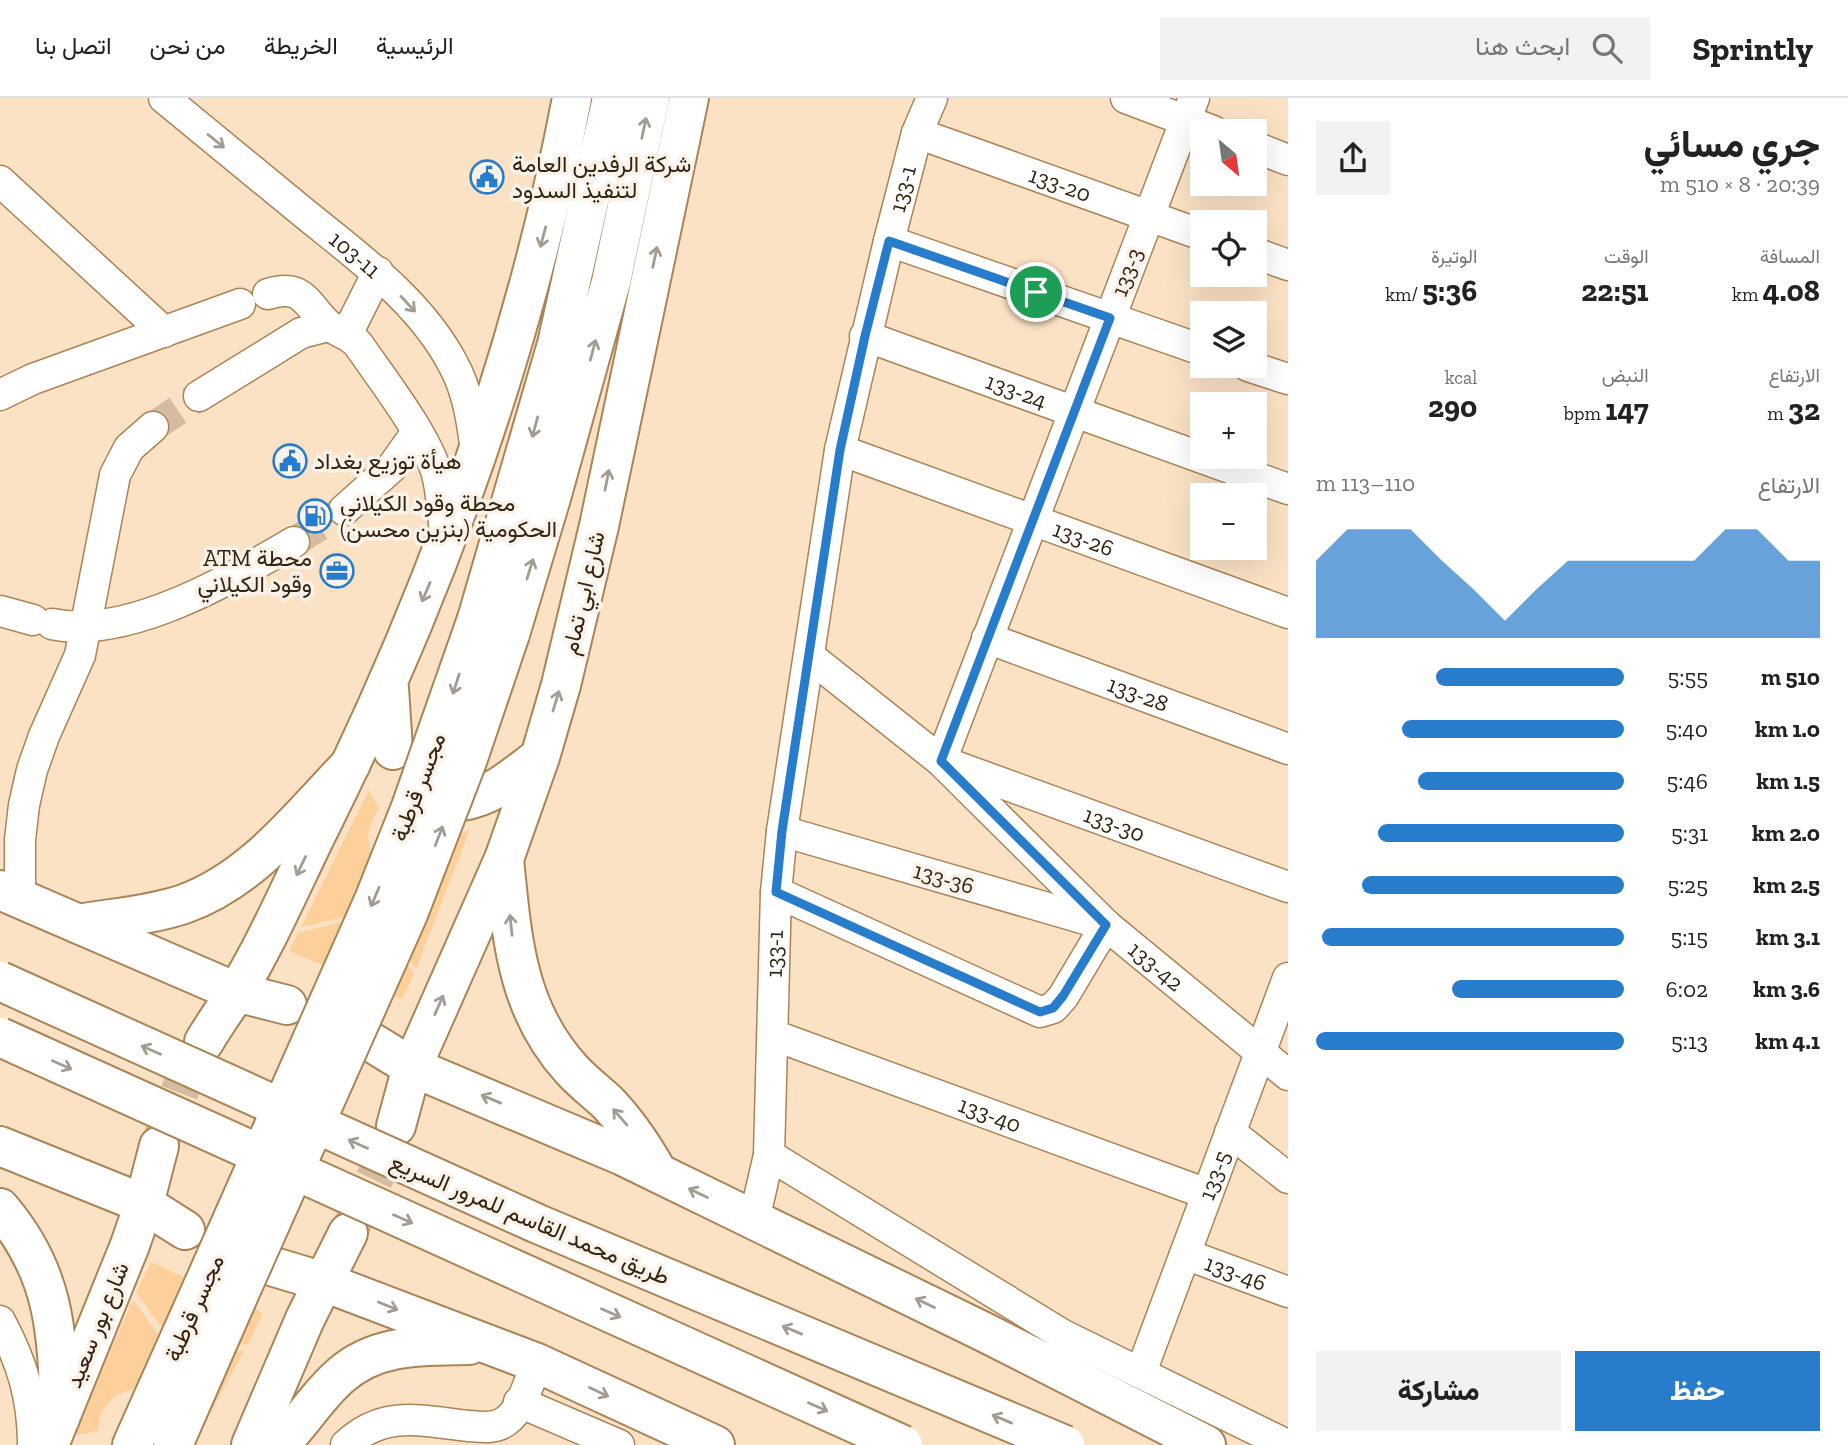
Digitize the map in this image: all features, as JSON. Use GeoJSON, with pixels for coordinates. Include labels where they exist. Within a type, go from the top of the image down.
{"type":"FeatureCollection","features":[{"type":"Feature","properties":{"kind":"main road"},"geometry":{"type":"LineString","coordinates":[[204,1042],[236,992],[351,764],[445,545],[477,459],[525,300],[546,223],[572,98]]}},
{"type":"Feature","properties":{"kind":"main road","name":"مجسر قرطبة"},"geometry":{"type":"LineString","coordinates":[[173,1445],[408,914],[467,761],[532,436],[557,344],[612,98]]}},
{"type":"Feature","properties":{"kind":"main road","name":"مجسر قرطبة"},"geometry":{"type":"LineString","coordinates":[[132,1445],[374,900],[416,795],[494,627],[562,462],[611,282],[650,98]]}},
{"type":"Feature","properties":{"kind":"main road","name":"شارع ابي تمام"},"geometry":{"type":"LineString","coordinates":[[396,1126],[412,1067],[504,859],[540,757],[561,685],[581,605],[689,98]]}},
{"type":"Feature","properties":{"kind":"main road"},"geometry":{"type":"LineString","coordinates":[[389,679],[393,750]]}},
{"type":"Feature","properties":{"kind":"main road"},"geometry":{"type":"LineString","coordinates":[[462,801],[491,793],[540,757]]}},
{"type":"Feature","properties":{"kind":"main road"},"geometry":{"type":"LineString","coordinates":[[78,924],[160,911],[222,887],[258,860],[351,764]]}},
{"type":"Feature","properties":{"kind":"main road"},"geometry":{"type":"LineString","coordinates":[[504,859],[516,956],[524,990],[533,1012],[572,1070],[610,1105],[628,1126],[658,1173]]}},
{"type":"Feature","properties":{"kind":"main road"},"geometry":{"type":"LineString","coordinates":[[10,894],[236,992],[288,1005]]}},
{"type":"Feature","properties":{"kind":"main road","name":"طريق محمد القاسم للمرور السريع"},"geometry":{"type":"LineString","coordinates":[[0,981],[526,1218],[1065,1445]]}},
{"type":"Feature","properties":{"kind":"main road"},"geometry":{"type":"LineString","coordinates":[[0,1037],[903,1445]]}},
{"type":"Feature","properties":{"kind":"main road"},"geometry":{"type":"LineString","coordinates":[[363,1037],[412,1067],[550,1124],[658,1173],[986,1333],[1206,1445]]}},
{"type":"Feature","properties":{"kind":"main road"},"geometry":{"type":"LineString","coordinates":[[0,1146],[144,1205],[185,1230]]}},
{"type":"Feature","properties":{"kind":"main road","name":"شارع بور سعيد"},"geometry":{"type":"LineString","coordinates":[[54,1431],[130,1245],[144,1205],[159,1146]]}},
{"type":"Feature","properties":{"kind":"main road"},"geometry":{"type":"LineString","coordinates":[[0,1208],[27,1244],[47,1289],[56,1333],[54,1431]]}},
{"type":"Feature","properties":{"kind":"main road"},"geometry":{"type":"LineString","coordinates":[[251,1445],[305,1319],[348,1233]]}},
{"type":"Feature","properties":{"kind":"main road"},"geometry":{"type":"LineString","coordinates":[[261,1263],[324,1282],[537,1363],[715,1445]]}},
{"type":"Feature","properties":{"kind":"main road"},"geometry":{"type":"LineString","coordinates":[[279,1445],[340,1376],[373,1355],[406,1347],[486,1345]]}},
{"type":"Feature","properties":{"kind":"street","name":"103-11"},"geometry":{"type":"LineString","coordinates":[[163,98],[378,272],[429,329],[453,364],[469,406],[477,459]]}},
{"type":"Feature","properties":{"kind":"street","name":"133-1"},"geometry":{"type":"LineString","coordinates":[[754,1220],[769,1155],[776,892],[782,831],[840,450],[865,336],[917,133],[932,98]]}},
{"type":"Feature","properties":{"kind":"street"},"geometry":{"type":"LineString","coordinates":[[1126,98],[1189,109]]}},
{"type":"Feature","properties":{"kind":"street","name":"133-3"},"geometry":{"type":"LineString","coordinates":[[941,761],[1189,109]]}},
{"type":"Feature","properties":{"kind":"street","name":"133-20"},"geometry":{"type":"LineString","coordinates":[[917,133],[1190,230]]}},
{"type":"Feature","properties":{"kind":"street"},"geometry":{"type":"LineString","coordinates":[[1267,152],[1288,160]]}},
{"type":"Feature","properties":{"kind":"street"},"geometry":{"type":"LineString","coordinates":[[1,186],[164,332]]}},
{"type":"Feature","properties":{"kind":"street"},"geometry":{"type":"LineString","coordinates":[[889,241],[1190,346]]}},
{"type":"Feature","properties":{"kind":"street"},"geometry":{"type":"LineString","coordinates":[[1267,257],[1288,265]]}},
{"type":"Feature","properties":{"kind":"street"},"geometry":{"type":"LineString","coordinates":[[338,330],[378,272]]}},
{"type":"Feature","properties":{"kind":"street"},"geometry":{"type":"LineString","coordinates":[[268,294],[285,290],[300,294],[338,330],[358,344],[432,460],[441,490],[445,545]]}},
{"type":"Feature","properties":{"kind":"street"},"geometry":{"type":"LineString","coordinates":[[0,394],[33,379],[240,304]]}},
{"type":"Feature","properties":{"kind":"street"},"geometry":{"type":"LineString","coordinates":[[199,396],[301,333],[338,330]]}},
{"type":"Feature","properties":{"kind":"street","name":"133-24"},"geometry":{"type":"LineString","coordinates":[[865,336],[1288,489]]}},
{"type":"Feature","properties":{"kind":"street"},"geometry":{"type":"LineString","coordinates":[[1267,372],[1288,379]]}},
{"type":"Feature","properties":{"kind":"street"},"geometry":{"type":"LineString","coordinates":[[10,894],[32,770],[80,655],[115,475],[129,448],[153,428]]}},
{"type":"Feature","properties":{"kind":"street"},"geometry":{"type":"LineString","coordinates":[[344,510],[392,467],[416,432]]}},
{"type":"Feature","properties":{"kind":"street","name":"133-26"},"geometry":{"type":"LineString","coordinates":[[840,450],[1288,613]]}},
{"type":"Feature","properties":{"kind":"street"},"geometry":{"type":"LineString","coordinates":[[0,611],[43,622],[86,628],[126,619],[194,596],[294,542]]}},
{"type":"Feature","properties":{"kind":"street","name":"133-28"},"geometry":{"type":"LineString","coordinates":[[987,638],[1288,749]]}},
{"type":"Feature","properties":{"kind":"street","name":"133-42"},"geometry":{"type":"LineString","coordinates":[[809,656],[941,761],[1106,925],[1288,1075]]}},
{"type":"Feature","properties":{"kind":"street","name":"133-30"},"geometry":{"type":"LineString","coordinates":[[941,761],[1288,887]]}},
{"type":"Feature","properties":{"kind":"street","name":"133-36"},"geometry":{"type":"LineString","coordinates":[[782,831],[1106,925]]}},
{"type":"Feature","properties":{"kind":"street"},"geometry":{"type":"LineString","coordinates":[[776,892],[1040,1012],[1053,1008],[1063,996],[1106,925]]}},
{"type":"Feature","properties":{"kind":"street","name":"133-5"},"geometry":{"type":"LineString","coordinates":[[1141,1372],[1260,1053],[1282,1012],[1288,978]]}},
{"type":"Feature","properties":{"kind":"street","name":"133-40"},"geometry":{"type":"LineString","coordinates":[[773,1035],[1207,1194]]}},
{"type":"Feature","properties":{"kind":"street"},"geometry":{"type":"LineString","coordinates":[[1230,1132],[1288,1178]]}},
{"type":"Feature","properties":{"kind":"street"},"geometry":{"type":"LineString","coordinates":[[769,1155],[1063,1335],[1287,1445]]}},
{"type":"Feature","properties":{"kind":"street","name":"133-46"},"geometry":{"type":"LineString","coordinates":[[1185,1254],[1288,1292]]}},
{"type":"Feature","properties":{"kind":"street"},"geometry":{"type":"LineString","coordinates":[[0,1321],[16,1351],[28,1386],[33,1445]]}},
{"type":"Feature","properties":{"kind":"street"},"geometry":{"type":"LineString","coordinates":[[346,1445],[356,1435],[382,1422],[409,1419],[436,1434],[498,1426],[508,1420],[537,1363]]}},
{"type":"Feature","properties":{"kind":"street"},"geometry":{"type":"LineString","coordinates":[[519,1402],[619,1445]]}},
{"type":"Feature","properties":{"kind":"shaded area"},"geometry":{"type":"Polygon","coordinates":[[[369,790],[379,809],[369,834],[369,847],[374,860],[460,835],[470,829],[416,969],[373,911],[301,927],[369,790]]]}},
{"type":"Feature","properties":{"kind":"shaded area"},"geometry":{"type":"Polygon","coordinates":[[[371,915],[414,974],[402,999],[289,951],[298,933],[371,915]]]}},
{"type":"Feature","properties":{"kind":"shaded area"},"geometry":{"type":"Polygon","coordinates":[[[151,1262],[263,1313],[248,1344],[178,1349],[136,1293],[151,1262]]]}},
{"type":"Feature","properties":{"kind":"shaded area"},"geometry":{"type":"Polygon","coordinates":[[[133,1300],[174,1356],[244,1351],[193,1445],[147,1388],[128,1390],[113,1398],[102,1412],[98,1431],[75,1435],[86,1404],[133,1300]]]}},
{"type":"Feature","properties":{"kind":"tunnel"},"geometry":{"type":"LineString","coordinates":[[153,427],[199,396]]}},
{"type":"Feature","properties":{"kind":"tunnel"},"geometry":{"type":"LineString","coordinates":[[294,542],[344,510]]}},
{"type":"Feature","properties":{"kind":"tunnel"},"geometry":{"type":"LineString","coordinates":[[159,1146],[186,1075],[204,1042]]}},
{"type":"Feature","properties":{"kind":"tunnel"},"geometry":{"type":"LineString","coordinates":[[349,1231],[382,1163],[396,1126]]}},
{"type":"Feature","properties":{"kind":"place","name":"شركة الرفدين العامة لتنفيذ السدود"},"geometry":{"type":"Point","coordinates":[487,177]}},
{"type":"Feature","properties":{"kind":"place","name":"هيأة توزيع بغداد"},"geometry":{"type":"Point","coordinates":[290,461]}},
{"type":"Feature","properties":{"kind":"place","name":"محطة وقود الكيلاني الحكومية (بنزين محسن)"},"geometry":{"type":"Point","coordinates":[315,516]}},
{"type":"Feature","properties":{"kind":"place","name":"ATM محطة وقود الكيلاني"},"geometry":{"type":"Point","coordinates":[337,571]}},
{"type":"Feature","properties":{"kind":"route"},"geometry":{"type":"LineString","coordinates":[[889,241],[1036,292],[1110,318],[941,761],[1106,925],[1063,996],[1053,1008],[1040,1012],[776,892],[782,831],[840,450],[889,241]]}}]}
